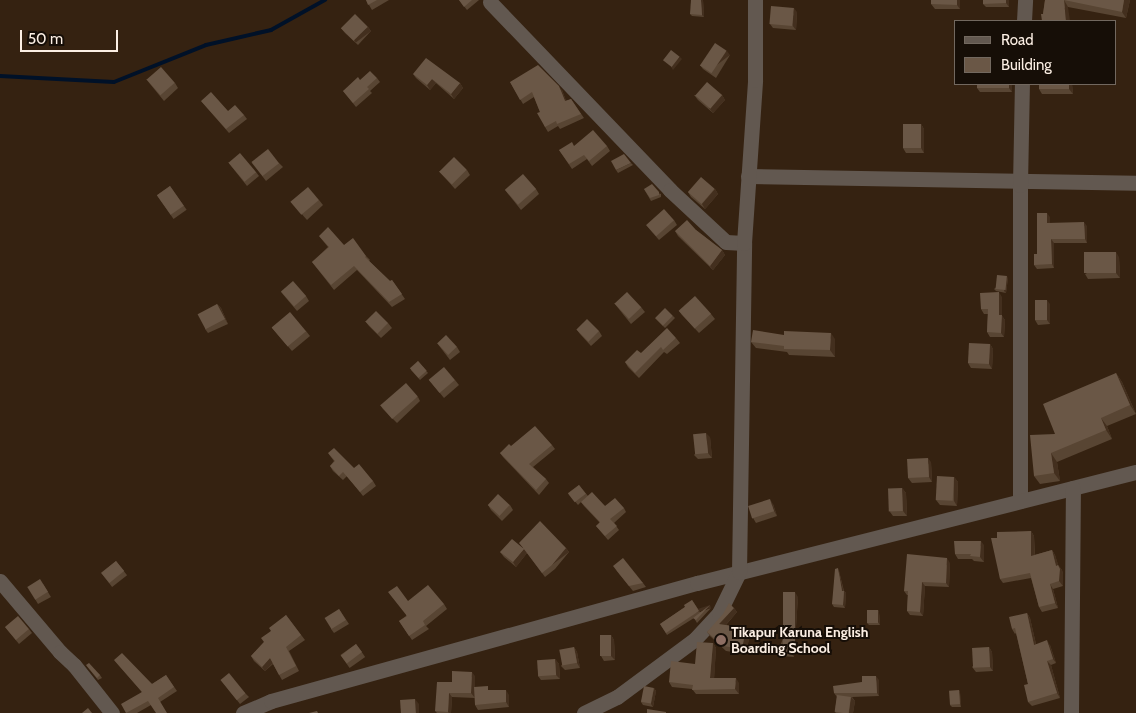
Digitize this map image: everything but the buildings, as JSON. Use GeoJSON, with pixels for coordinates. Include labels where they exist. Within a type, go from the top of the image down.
{"type":"FeatureCollection","features":[{"type":"Feature","properties":{"kind":"street"},"geometry":{"type":"LineString","coordinates":[[584,713],[617,697],[695,639],[719,613],[739,572],[744,243],[755,80],[756,0]]}},
{"type":"Feature","properties":{"kind":"street"},"geometry":{"type":"LineString","coordinates":[[1024,0],[1024,20]]}},
{"type":"Feature","properties":{"kind":"street"},"geometry":{"type":"LineString","coordinates":[[490,2],[670,190],[726,242],[744,243]]}},
{"type":"Feature","properties":{"kind":"street"},"geometry":{"type":"LineString","coordinates":[[1020,501],[1020,181],[1022,85]]}},
{"type":"Feature","properties":{"kind":"street"},"geometry":{"type":"LineString","coordinates":[[748,176],[1136,183]]}},
{"type":"Feature","properties":{"kind":"street"},"geometry":{"type":"LineString","coordinates":[[244,713],[271,701],[739,572],[1136,472]]}},
{"type":"Feature","properties":{"kind":"street"},"geometry":{"type":"LineString","coordinates":[[1071,713],[1073,488]]}},
{"type":"Feature","properties":{"kind":"street"},"geometry":{"type":"LineString","coordinates":[[0,581],[60,652],[74,665],[112,713]]}},
{"type":"Feature","properties":{"kind":"waterway"},"geometry":{"type":"LineString","coordinates":[[0,76],[114,82],[206,45],[271,30],[325,0]]}},
{"type":"Feature","properties":{"kind":"place","name":"Tikapur Karuna English Boarding School"},"geometry":{"type":"Point","coordinates":[721,640]}}]}
